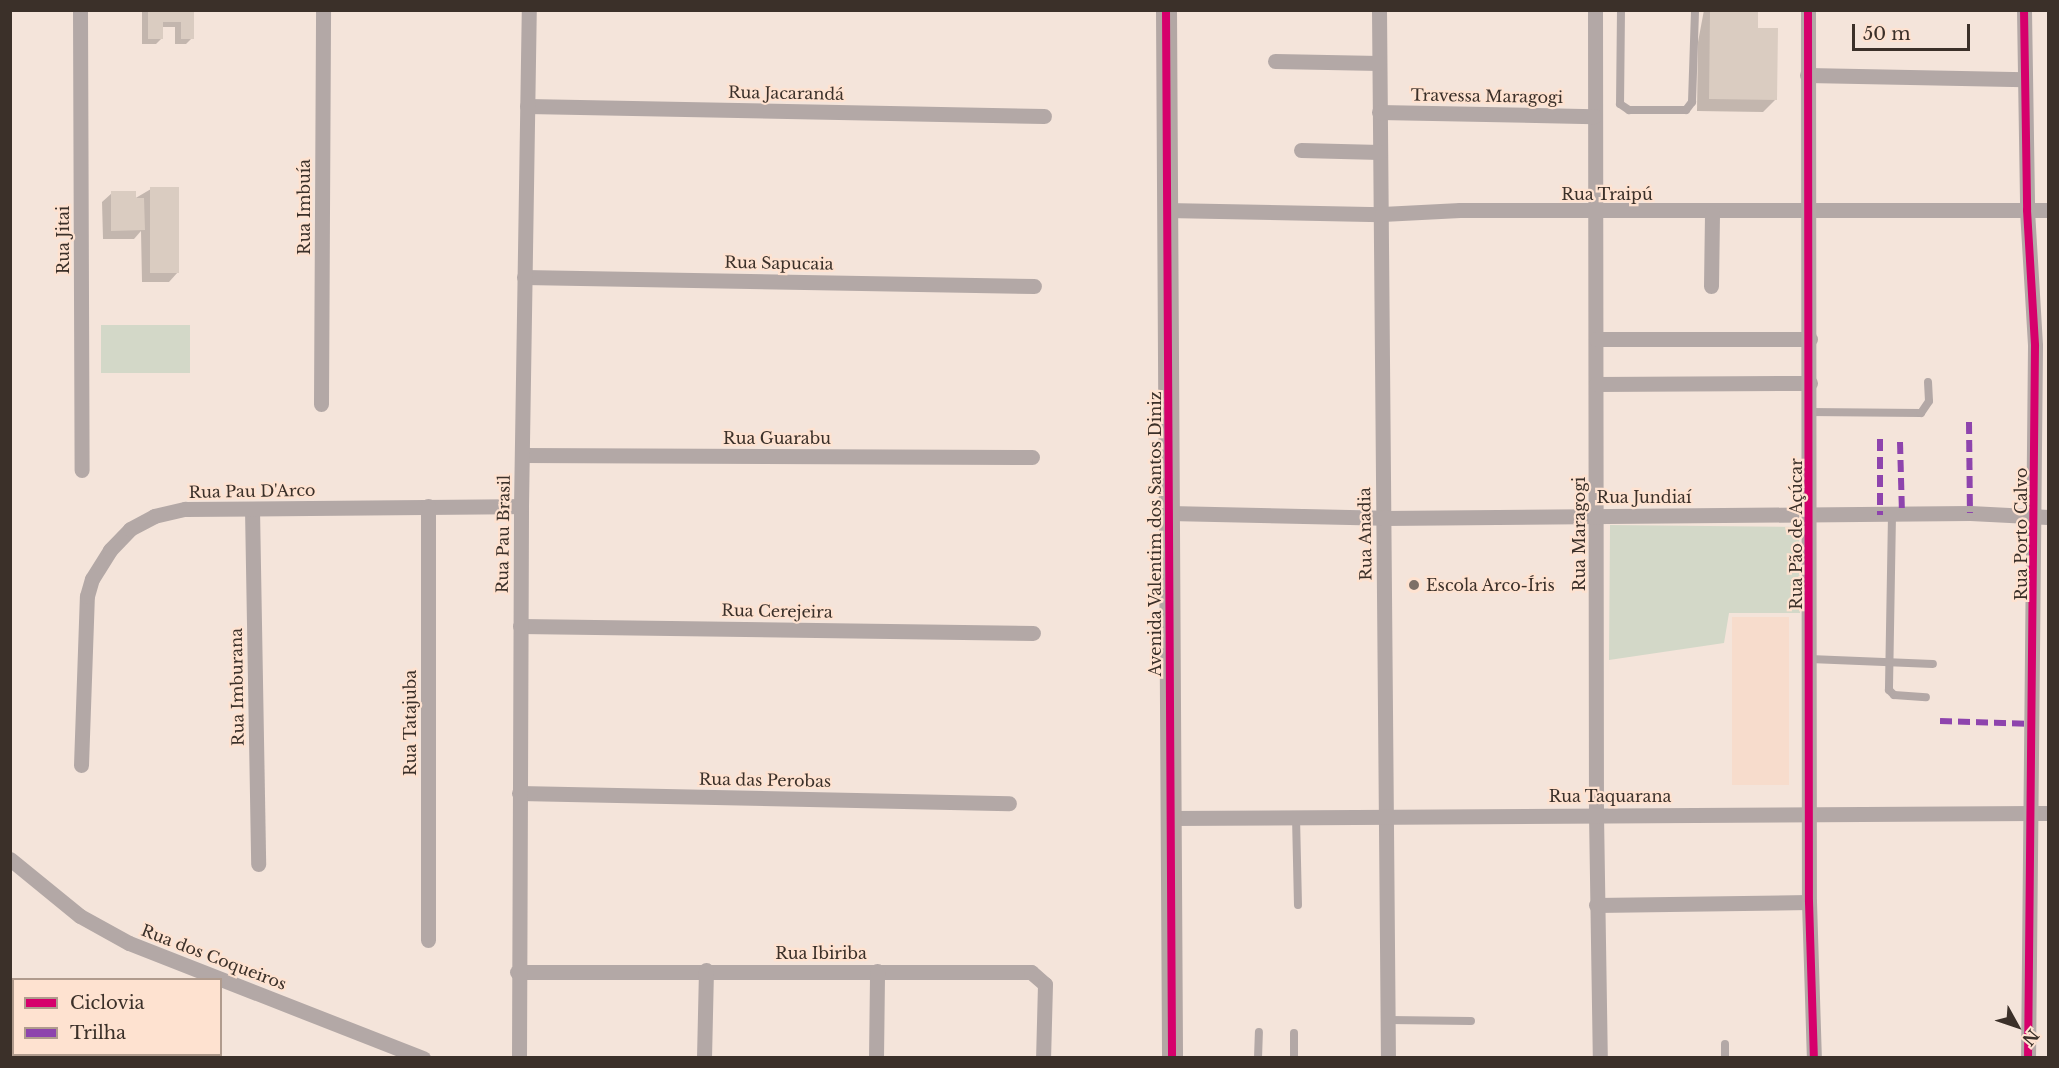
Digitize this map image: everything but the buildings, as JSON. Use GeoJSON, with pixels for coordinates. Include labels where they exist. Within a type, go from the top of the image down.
{"type":"FeatureCollection","features":[{"type":"Feature","properties":{"kind":"street","name":"Rua Jitai"},"geometry":{"type":"LineString","coordinates":[[80,10],[82,470]]}},
{"type":"Feature","properties":{"kind":"street","name":"Rua Imbuía"},"geometry":{"type":"LineString","coordinates":[[321,404],[323,10]]}},
{"type":"Feature","properties":{"kind":"street","name":"Rua Pau Brasil"},"geometry":{"type":"LineString","coordinates":[[519,1058],[517,972],[521,506],[530,10]]}},
{"type":"Feature","properties":{"kind":"street","name":"Avenida Valentim dos Santos Diniz"},"geometry":{"type":"LineString","coordinates":[[1166,10],[1172,1058]]}},
{"type":"Feature","properties":{"kind":"street","name":"Rua Anadia"},"geometry":{"type":"LineString","coordinates":[[1380,10],[1388,1058]]}},
{"type":"Feature","properties":{"kind":"street","name":"Rua Maragogi"},"geometry":{"type":"LineString","coordinates":[[1595,10],[1593,116],[1597,515],[1596,905],[1600,1058]]}},
{"type":"Feature","properties":{"kind":"street","name":"Rua Pão de Açúcar"},"geometry":{"type":"LineString","coordinates":[[1808,10],[1809,902],[1814,1058]]}},
{"type":"Feature","properties":{"kind":"street","name":"Rua Porto Calvo"},"geometry":{"type":"LineString","coordinates":[[2024,10],[2027,210],[2042,517],[2032,813],[2028,1058]]}},
{"type":"Feature","properties":{"kind":"street"},"geometry":{"type":"LineString","coordinates":[[1275,61],[1379,63]]}},
{"type":"Feature","properties":{"kind":"street"},"geometry":{"type":"LineString","coordinates":[[1807,75],[2025,79]]}},
{"type":"Feature","properties":{"kind":"street","name":"Rua Jacarandá"},"geometry":{"type":"LineString","coordinates":[[527,106],[1044,116]]}},
{"type":"Feature","properties":{"kind":"street","name":"Travessa Maragogi"},"geometry":{"type":"LineString","coordinates":[[1379,112],[1593,116]]}},
{"type":"Feature","properties":{"kind":"street"},"geometry":{"type":"LineString","coordinates":[[1302,150],[1380,152]]}},
{"type":"Feature","properties":{"kind":"street","name":"Rua Traipú"},"geometry":{"type":"LineString","coordinates":[[1166,210],[1382,214],[1460,210],[1594,213],[2049,210]]}},
{"type":"Feature","properties":{"kind":"street"},"geometry":{"type":"LineString","coordinates":[[1711,286],[1712,213]]}},
{"type":"Feature","properties":{"kind":"street","name":"Rua Sapucaia"},"geometry":{"type":"LineString","coordinates":[[524,277],[1034,286]]}},
{"type":"Feature","properties":{"kind":"street"},"geometry":{"type":"LineString","coordinates":[[1596,339],[1810,339]]}},
{"type":"Feature","properties":{"kind":"street"},"geometry":{"type":"LineString","coordinates":[[1596,384],[1810,383]]}},
{"type":"Feature","properties":{"kind":"street","name":"Rua Guarabu"},"geometry":{"type":"LineString","coordinates":[[522,455],[1032,457]]}},
{"type":"Feature","properties":{"kind":"street","name":"Rua Tatajuba"},"geometry":{"type":"LineString","coordinates":[[428,506],[428,940]]}},
{"type":"Feature","properties":{"kind":"street","name":"Rua Pau D'Arco"},"geometry":{"type":"LineString","coordinates":[[81,765],[87,597],[92,579],[110,550],[130,529],[154,516],[185,509],[521,506]]}},
{"type":"Feature","properties":{"kind":"street","name":"Rua Imburana"},"geometry":{"type":"LineString","coordinates":[[252,509],[258,864]]}},
{"type":"Feature","properties":{"kind":"street","name":"Rua Jundiaí"},"geometry":{"type":"LineString","coordinates":[[1169,513],[1383,518],[1810,513],[2042,517]]}},
{"type":"Feature","properties":{"kind":"street","name":"Rua Cerejeira"},"geometry":{"type":"LineString","coordinates":[[520,626],[1033,633]]}},
{"type":"Feature","properties":{"kind":"street","name":"Rua das Perobas"},"geometry":{"type":"LineString","coordinates":[[519,793],[1009,803]]}},
{"type":"Feature","properties":{"kind":"street","name":"Rua Taquarana"},"geometry":{"type":"LineString","coordinates":[[1171,818],[2049,813]]}},
{"type":"Feature","properties":{"kind":"street","name":"Rua dos Coqueiros"},"geometry":{"type":"LineString","coordinates":[[10,859],[80,916],[129,944],[213,978]]}},
{"type":"Feature","properties":{"kind":"street"},"geometry":{"type":"LineString","coordinates":[[1596,905],[1809,902]]}},
{"type":"Feature","properties":{"kind":"street"},"geometry":{"type":"LineString","coordinates":[[704,1058],[706,970]]}},
{"type":"Feature","properties":{"kind":"street","name":"Rua Ibiriba"},"geometry":{"type":"LineString","coordinates":[[517,972],[706,970],[1036,974],[1045,984],[1043,1058]]}},
{"type":"Feature","properties":{"kind":"street"},"geometry":{"type":"LineString","coordinates":[[876,1058],[878,971]]}},
{"type":"Feature","properties":{"kind":"street","name":"Rua dos Coqueiros"},"geometry":{"type":"LineString","coordinates":[[222,982],[395,1052],[423,1058]]}},
{"type":"Feature","properties":{"kind":"lane"},"geometry":{"type":"LineString","coordinates":[[1622,10],[1620,104],[1629,110],[1686,110],[1692,102],[1695,10]]}},
{"type":"Feature","properties":{"kind":"lane"},"geometry":{"type":"LineString","coordinates":[[1809,412],[1921,413],[1929,401],[1928,382]]}},
{"type":"Feature","properties":{"kind":"lane"},"geometry":{"type":"LineString","coordinates":[[1892,515],[1891,694],[1926,697]]}},
{"type":"Feature","properties":{"kind":"lane"},"geometry":{"type":"LineString","coordinates":[[1810,659],[1933,664]]}},
{"type":"Feature","properties":{"kind":"lane"},"geometry":{"type":"LineString","coordinates":[[1296,817],[1298,904]]}},
{"type":"Feature","properties":{"kind":"lane"},"geometry":{"type":"LineString","coordinates":[[1389,1020],[1471,1021]]}},
{"type":"Feature","properties":{"kind":"lane"},"geometry":{"type":"LineString","coordinates":[[1258,1032],[1258,1058]]}},
{"type":"Feature","properties":{"kind":"lane"},"geometry":{"type":"LineString","coordinates":[[1294,1033],[1294,1058]]}},
{"type":"Feature","properties":{"kind":"lane"},"geometry":{"type":"LineString","coordinates":[[1725,1044],[1725,1058]]}},
{"type":"Feature","properties":{"kind":"shaded area"},"geometry":{"type":"Polygon","coordinates":[[[1732,617],[1789,617],[1789,785],[1732,785],[1732,617]]]}},
{"type":"Feature","properties":{"kind":"green space"},"geometry":{"type":"Polygon","coordinates":[[[101,325],[190,325],[190,373],[101,373],[101,325]]]}},
{"type":"Feature","properties":{"kind":"green space"},"geometry":{"type":"Polygon","coordinates":[[[1610,525],[1799,527],[1800,613],[1729,613],[1724,643],[1609,660],[1610,525]]]}},
{"type":"Feature","properties":{"kind":"marked path"},"geometry":{"type":"LineString","coordinates":[[1969,422],[1970,513]]}},
{"type":"Feature","properties":{"kind":"marked path"},"geometry":{"type":"LineString","coordinates":[[1880,439],[1880,515]]}},
{"type":"Feature","properties":{"kind":"marked path"},"geometry":{"type":"LineString","coordinates":[[1900,442],[1902,514]]}},
{"type":"Feature","properties":{"kind":"marked path"},"geometry":{"type":"LineString","coordinates":[[1940,721],[2034,724]]}},
{"type":"Feature","properties":{"kind":"cycle path"},"geometry":{"type":"LineString","coordinates":[[1166,10],[1172,1058]]}},
{"type":"Feature","properties":{"kind":"cycle path"},"geometry":{"type":"LineString","coordinates":[[1808,10],[1809,902],[1814,1058]]}},
{"type":"Feature","properties":{"kind":"cycle path"},"geometry":{"type":"LineString","coordinates":[[2024,10],[2027,210],[2035,346],[2028,1058]]}},
{"type":"Feature","properties":{"kind":"place","name":"Escola Arco-Íris"},"geometry":{"type":"Point","coordinates":[1414,585]}}]}
